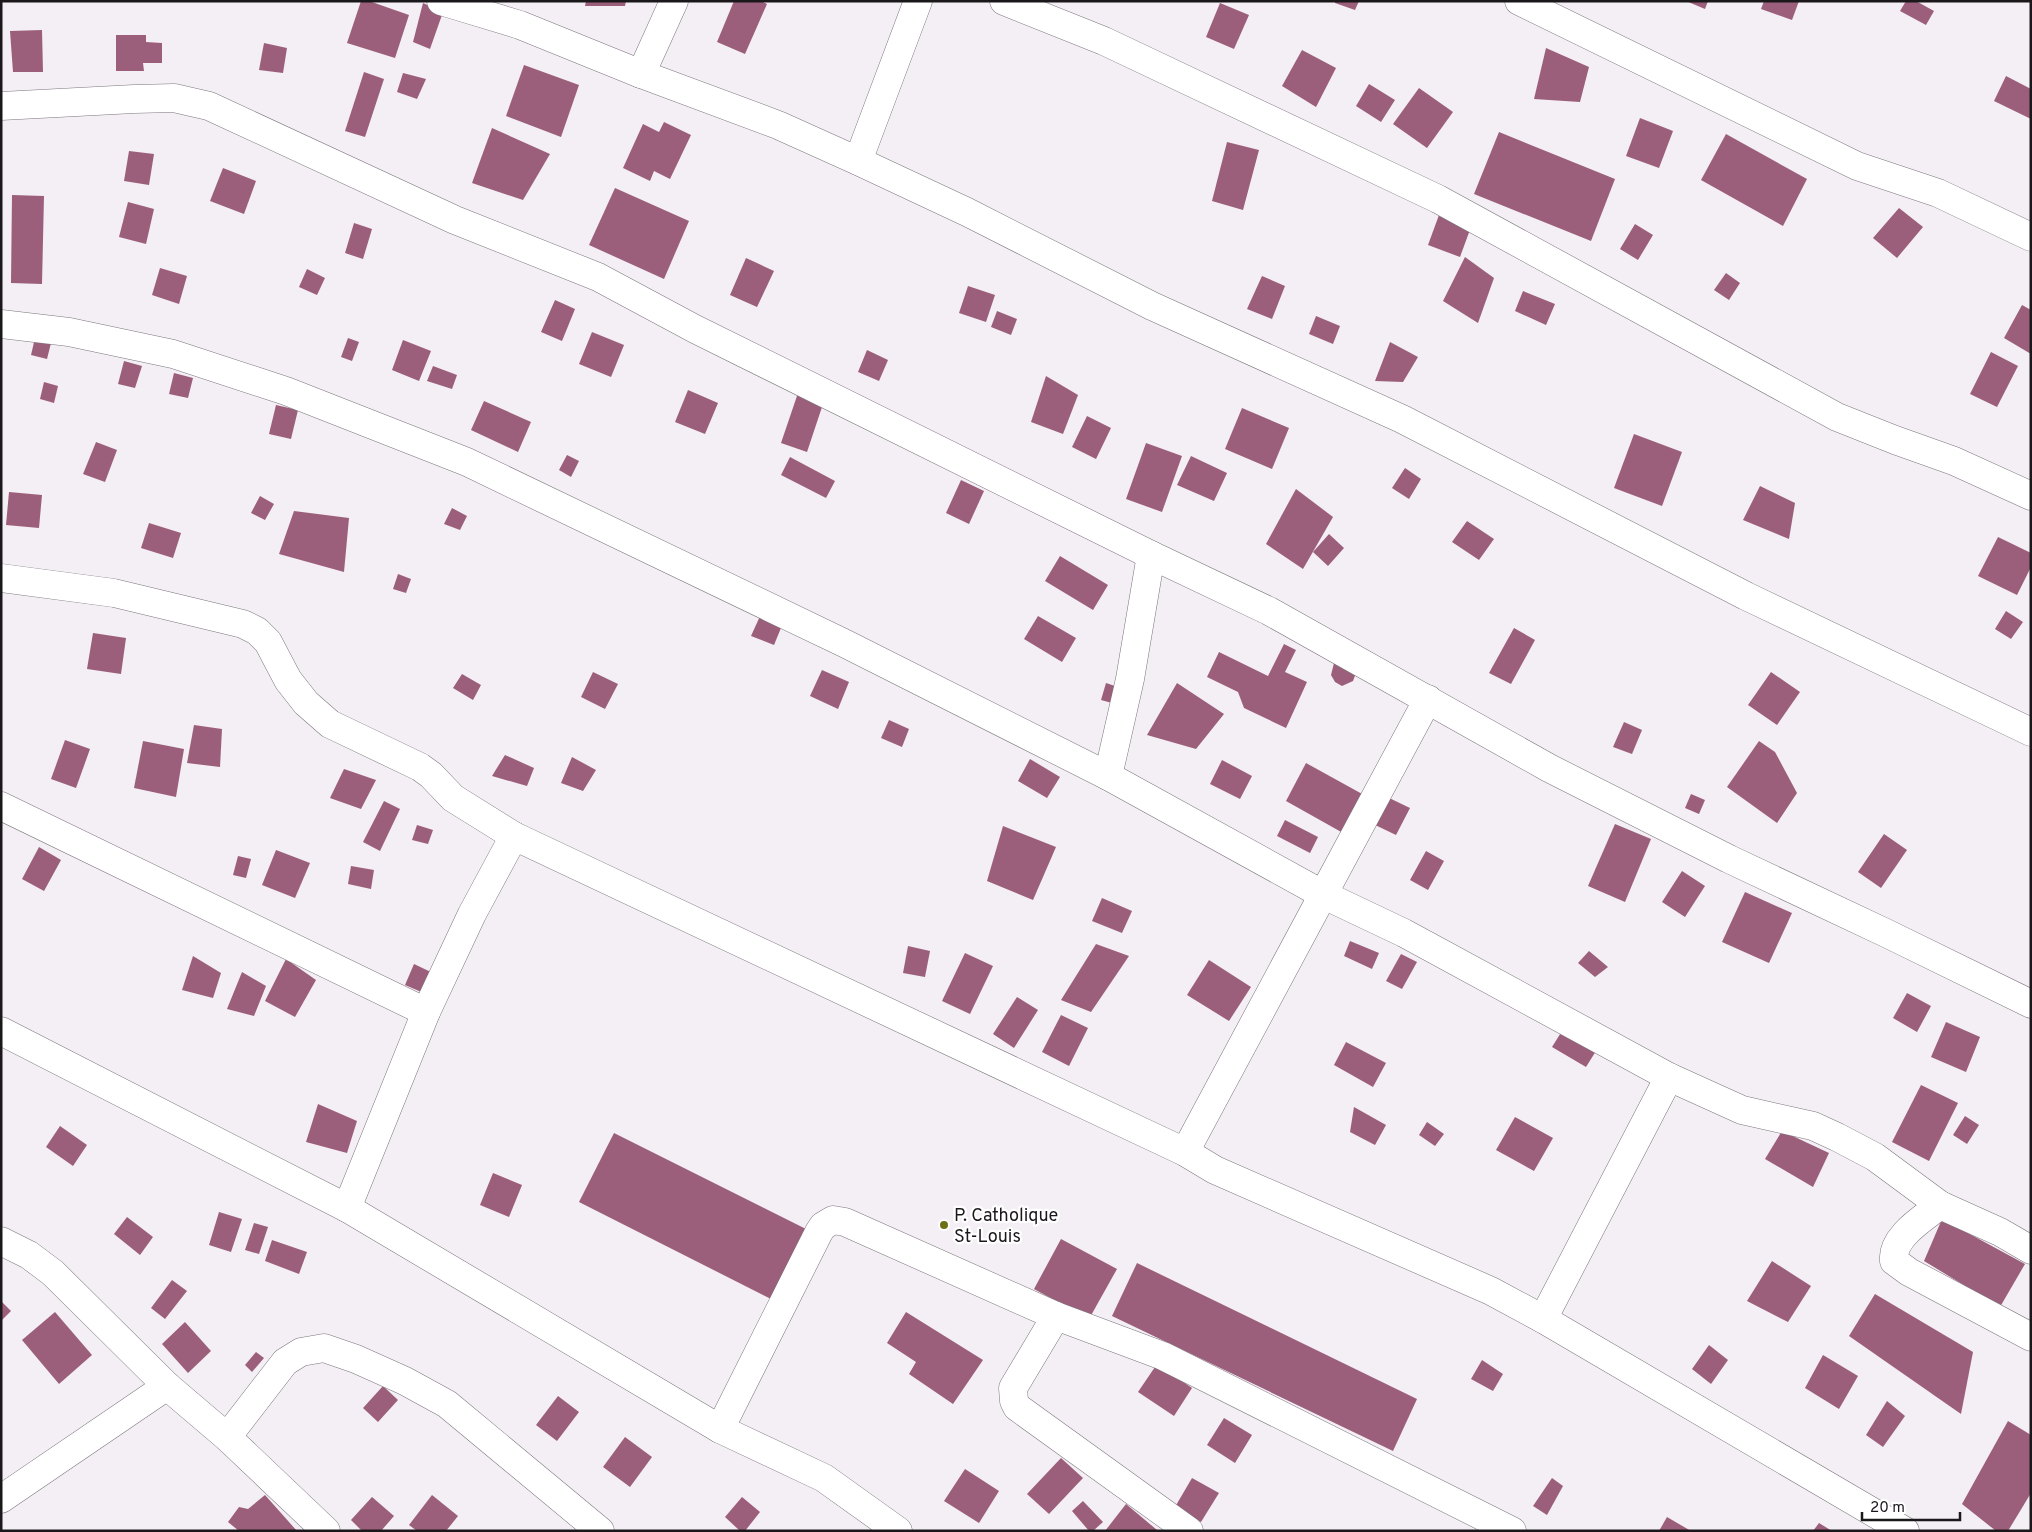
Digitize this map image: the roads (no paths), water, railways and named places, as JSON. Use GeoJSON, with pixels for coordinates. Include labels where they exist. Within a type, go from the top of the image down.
{"type":"FeatureCollection","features":[{"type":"Feature","properties":{"kind":"street"},"geometry":{"type":"LineString","coordinates":[[441,1],[520,25],[641,74],[778,125],[967,212],[1152,306],[1402,419],[1746,596],[2031,732]]}},
{"type":"Feature","properties":{"kind":"street"},"geometry":{"type":"LineString","coordinates":[[641,74],[674,1]]}},
{"type":"Feature","properties":{"kind":"street"},"geometry":{"type":"LineString","coordinates":[[858,162],[918,1]]}},
{"type":"Feature","properties":{"kind":"street"},"geometry":{"type":"LineString","coordinates":[[1004,1],[1104,41],[1438,199],[1837,417],[1954,461],[2031,496]]}},
{"type":"Feature","properties":{"kind":"street"},"geometry":{"type":"LineString","coordinates":[[1519,1],[1857,166],[1938,193],[2031,237]]}},
{"type":"Feature","properties":{"kind":"street"},"geometry":{"type":"LineString","coordinates":[[1,106],[164,98],[188,100],[209,106],[456,220],[598,277],[695,329],[1151,555],[1269,611],[1550,768],[1729,859],[2031,1004]]}},
{"type":"Feature","properties":{"kind":"street"},"geometry":{"type":"LineString","coordinates":[[1,324],[69,332],[173,354],[286,390],[467,462],[844,643],[1108,776],[1324,895],[1404,933],[1669,1077],[1742,1110],[1760,1116],[1784,1118],[1821,1130],[1875,1157],[1940,1205],[2000,1232],[2031,1250]]}},
{"type":"Feature","properties":{"kind":"street"},"geometry":{"type":"LineString","coordinates":[[1108,776],[1130,679],[1151,555]]}},
{"type":"Feature","properties":{"kind":"street"},"geometry":{"type":"LineString","coordinates":[[1,578],[114,593],[243,624],[257,630],[268,642],[288,680],[306,703],[330,724],[420,767],[431,775],[452,798],[514,836],[1185,1152],[1215,1170],[1491,1291],[1543,1319],[1905,1531]]}},
{"type":"Feature","properties":{"kind":"street"},"geometry":{"type":"LineString","coordinates":[[1185,1152],[1428,699]]}},
{"type":"Feature","properties":{"kind":"street"},"geometry":{"type":"LineString","coordinates":[[1,806],[426,1012]]}},
{"type":"Feature","properties":{"kind":"street"},"geometry":{"type":"LineString","coordinates":[[347,1208],[426,1012],[472,914],[514,836]]}},
{"type":"Feature","properties":{"kind":"street"},"geometry":{"type":"LineString","coordinates":[[1,1031],[347,1208],[720,1429],[824,1478],[898,1531]]}},
{"type":"Feature","properties":{"kind":"street"},"geometry":{"type":"LineString","coordinates":[[1543,1319],[1669,1077]]}},
{"type":"Feature","properties":{"kind":"street"},"geometry":{"type":"LineString","coordinates":[[1940,1205],[1901,1239],[1893,1253],[1894,1260],[1909,1272],[2031,1338]]}},
{"type":"Feature","properties":{"kind":"street"},"geometry":{"type":"LineString","coordinates":[[720,1429],[819,1232],[823,1226],[834,1220],[845,1222],[1056,1316],[1164,1356],[1512,1531]]}},
{"type":"Feature","properties":{"kind":"street"},"geometry":{"type":"LineString","coordinates":[[1,1241],[29,1255],[52,1273],[167,1386],[227,1437],[326,1531]]}},
{"type":"Feature","properties":{"kind":"street"},"geometry":{"type":"LineString","coordinates":[[1056,1316],[1014,1388],[1014,1401],[1017,1407],[1188,1531]]}},
{"type":"Feature","properties":{"kind":"street"},"geometry":{"type":"LineString","coordinates":[[227,1437],[285,1362],[301,1352],[324,1348],[356,1359],[405,1381],[446,1404],[600,1531]]}},
{"type":"Feature","properties":{"kind":"street"},"geometry":{"type":"LineString","coordinates":[[1,1500],[167,1386]]}},
{"type":"Feature","properties":{"kind":"place","name":"P. Catholique St-Louis"},"geometry":{"type":"Point","coordinates":[944,1225]}}]}
